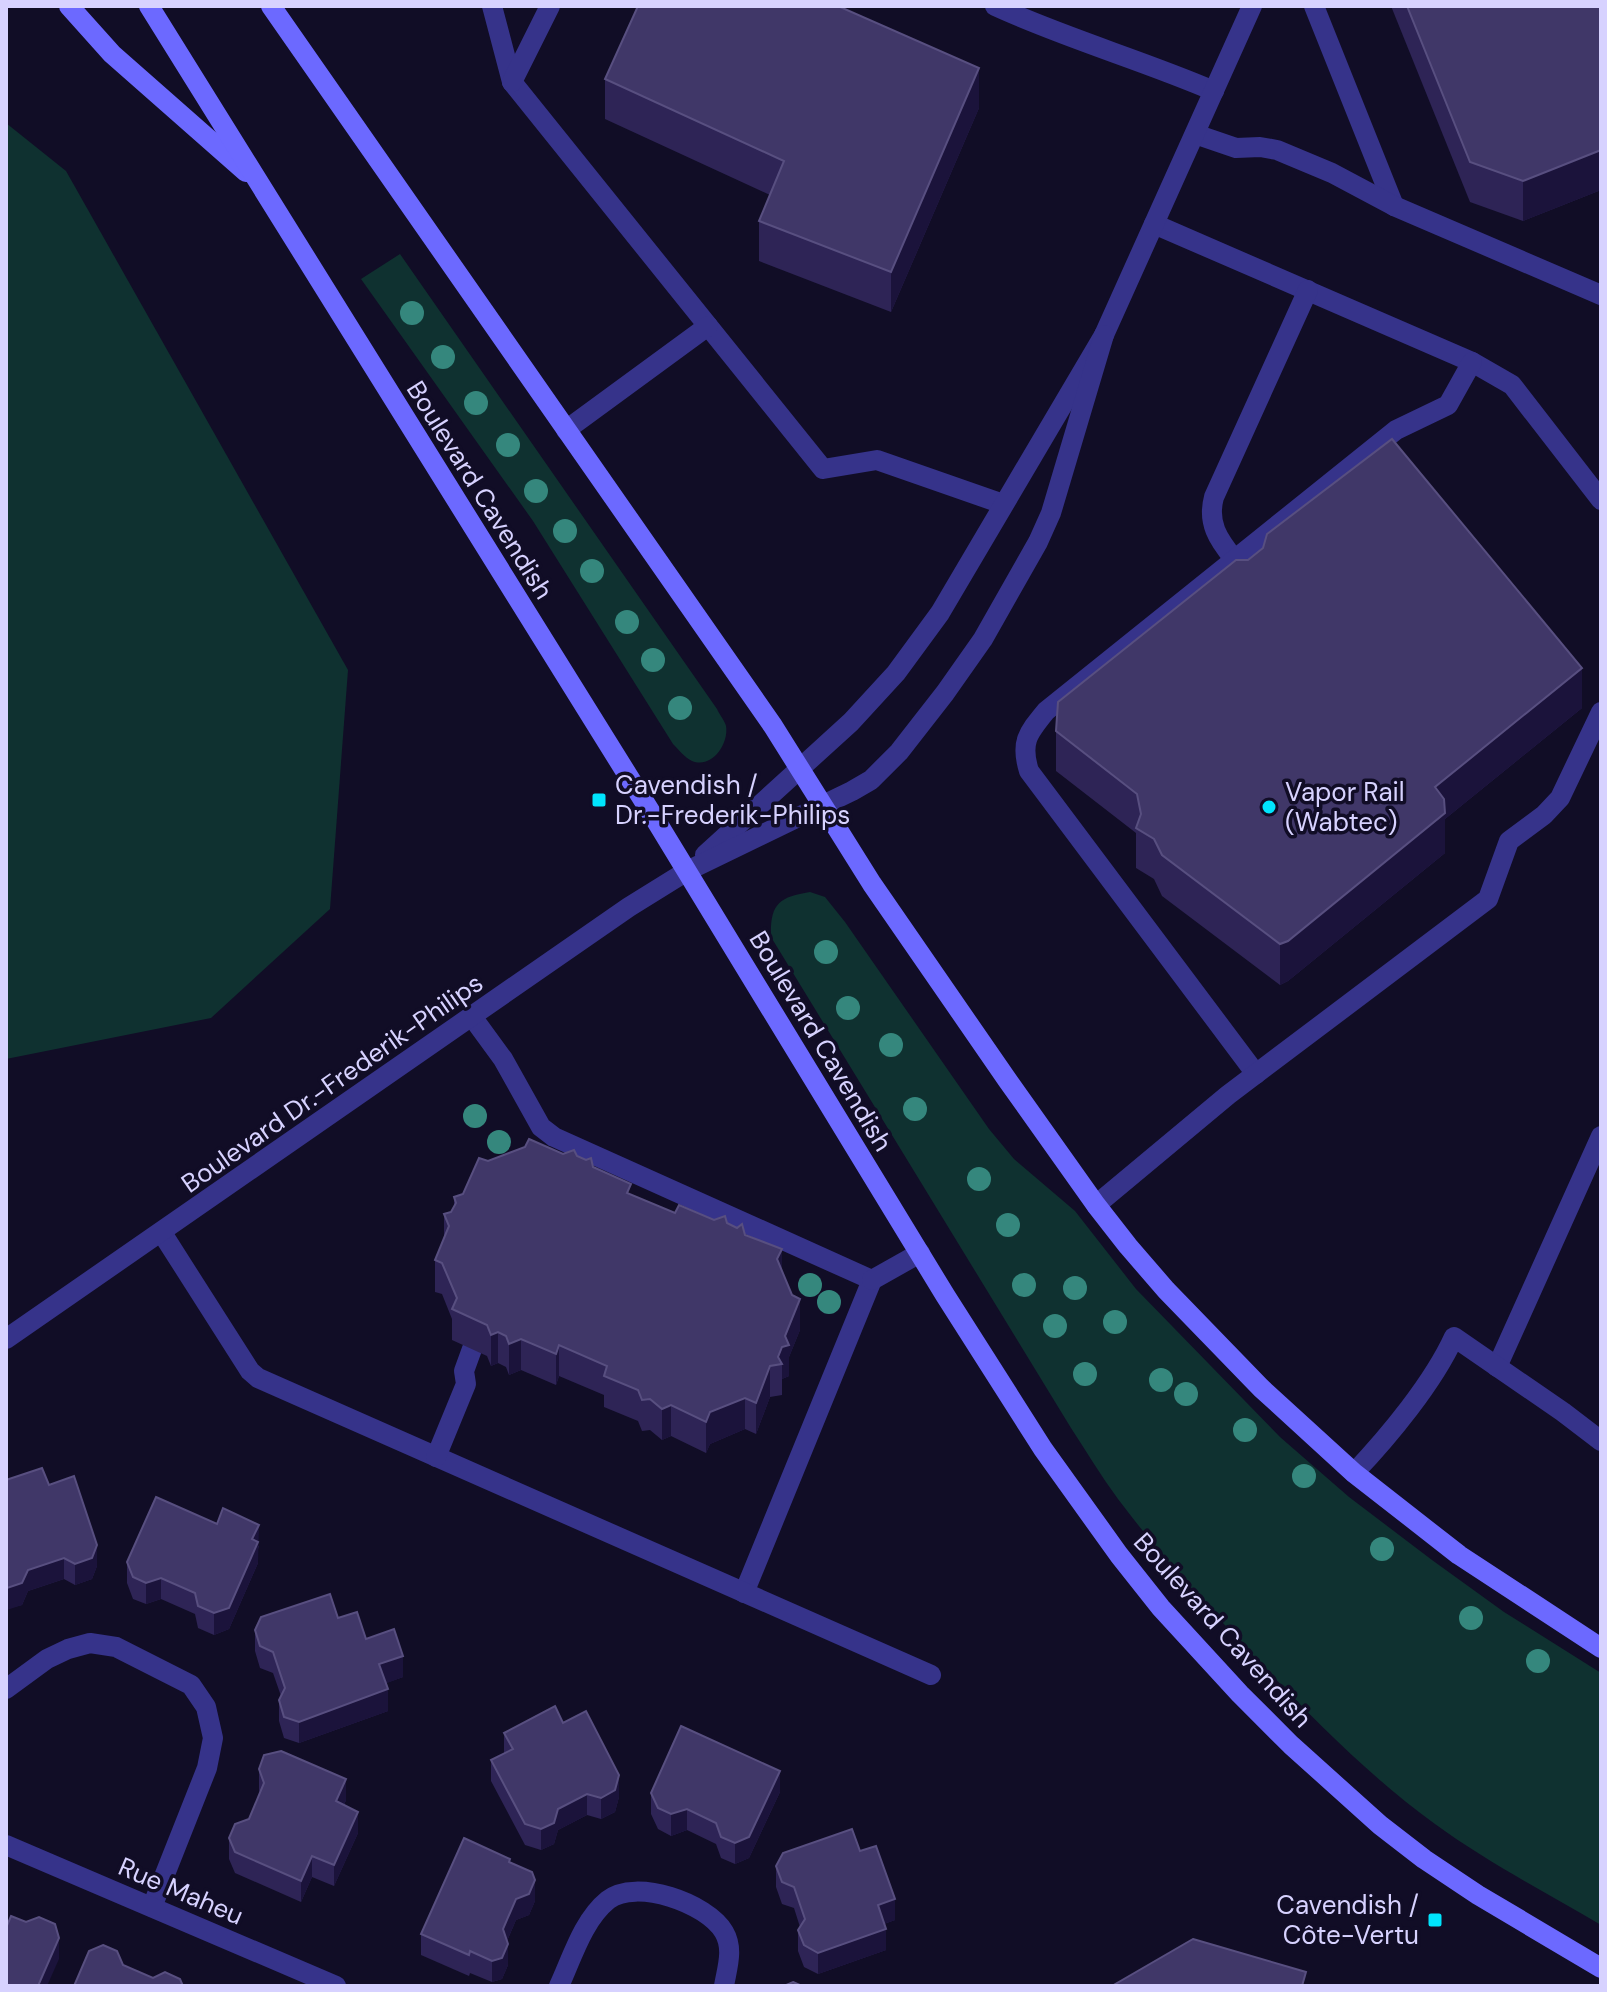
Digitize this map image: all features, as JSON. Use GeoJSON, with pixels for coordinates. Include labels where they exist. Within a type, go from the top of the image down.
{"type":"FeatureCollection","features":[{"type":"Feature","properties":{"kind":"main road"},"geometry":{"type":"LineString","coordinates":[[69,6],[112,54],[261,186]]}},
{"type":"Feature","properties":{"kind":"main road","name":"Boulevard Cavendish"},"geometry":{"type":"LineString","coordinates":[[149,6],[687,871],[920,1253],[1043,1449],[1084,1507],[1161,1608],[1240,1694],[1341,1791],[1424,1859],[1601,1968]]}},
{"type":"Feature","properties":{"kind":"main road"},"geometry":{"type":"LineString","coordinates":[[271,6],[765,714],[872,884],[1096,1205],[1166,1290],[1261,1388],[1354,1473],[1459,1555],[1601,1648]]}},
{"type":"Feature","properties":{"kind":"street"},"geometry":{"type":"LineString","coordinates":[[492,6],[512,82],[823,469],[877,460],[1003,504]]}},
{"type":"Feature","properties":{"kind":"street"},"geometry":{"type":"LineString","coordinates":[[512,82],[550,6]]}},
{"type":"Feature","properties":{"kind":"street"},"geometry":{"type":"LineString","coordinates":[[995,6],[1051,31],[1214,91]]}},
{"type":"Feature","properties":{"kind":"street","name":"Boulevard Dr.-Frederik-Philips"},"geometry":{"type":"LineString","coordinates":[[687,871],[851,722],[915,650],[963,577],[1104,335],[1252,6]]}},
{"type":"Feature","properties":{"kind":"street"},"geometry":{"type":"LineString","coordinates":[[1314,6],[1394,206]]}},
{"type":"Feature","properties":{"kind":"street"},"geometry":{"type":"LineString","coordinates":[[1195,134],[1236,148],[1277,150],[1332,173],[1394,206],[1601,295]]}},
{"type":"Feature","properties":{"kind":"street"},"geometry":{"type":"LineString","coordinates":[[1154,224],[1472,362],[1512,385],[1601,500]]}},
{"type":"Feature","properties":{"kind":"street"},"geometry":{"type":"LineString","coordinates":[[1234,559],[1212,525],[1214,497],[1308,290]]}},
{"type":"Feature","properties":{"kind":"street"},"geometry":{"type":"LineString","coordinates":[[566,430],[708,326]]}},
{"type":"Feature","properties":{"kind":"street","name":"Boulevard Dr.-Frederik-Philips"},"geometry":{"type":"LineString","coordinates":[[6,1339],[629,907],[687,871],[871,780],[899,752],[953,682],[1013,589],[1051,513],[1104,335]]}},
{"type":"Feature","properties":{"kind":"street"},"geometry":{"type":"LineString","coordinates":[[1256,1074],[1029,771],[1024,746],[1030,730],[1046,711],[1234,559],[1396,430],[1448,405],[1472,362]]}},
{"type":"Feature","properties":{"kind":"street"},"geometry":{"type":"LineString","coordinates":[[1096,1205],[1256,1074],[1488,899],[1509,841],[1544,815],[1560,798],[1601,712]]}},
{"type":"Feature","properties":{"kind":"street"},"geometry":{"type":"LineString","coordinates":[[473,1018],[503,1059],[541,1127],[554,1137],[872,1280]]}},
{"type":"Feature","properties":{"kind":"street"},"geometry":{"type":"LineString","coordinates":[[1497,1367],[1601,1136]]}},
{"type":"Feature","properties":{"kind":"street"},"geometry":{"type":"LineString","coordinates":[[162,1233],[258,1378],[931,1675]]}},
{"type":"Feature","properties":{"kind":"street"},"geometry":{"type":"LineString","coordinates":[[744,1593],[872,1280],[920,1253]]}},
{"type":"Feature","properties":{"kind":"street"},"geometry":{"type":"LineString","coordinates":[[1354,1473],[1388,1435],[1446,1355],[1454,1337],[1601,1441]]}},
{"type":"Feature","properties":{"kind":"street"},"geometry":{"type":"LineString","coordinates":[[436,1457],[466,1384],[464,1371],[472,1349]]}},
{"type":"Feature","properties":{"kind":"street"},"geometry":{"type":"LineString","coordinates":[[6,1689],[47,1659],[90,1643],[116,1647],[191,1685],[206,1707],[213,1738],[207,1768],[152,1907]]}},
{"type":"Feature","properties":{"kind":"street","name":"Rue Maheu"},"geometry":{"type":"LineString","coordinates":[[6,1845],[336,1986]]}},
{"type":"Feature","properties":{"kind":"street"},"geometry":{"type":"LineString","coordinates":[[559,1986],[590,1920],[609,1899],[629,1891],[689,1903],[714,1919],[725,1933],[730,1954],[724,1986]]}},
{"type":"Feature","properties":{"kind":"green space"},"geometry":{"type":"Polygon","coordinates":[[[6,123],[66,171],[348,670],[330,909],[211,1018],[6,1059],[6,123]]]}},
{"type":"Feature","properties":{"kind":"green space"},"geometry":{"type":"Polygon","coordinates":[[[400,254],[717,709],[726,733],[722,747],[712,758],[699,763],[692,761],[673,744],[533,521],[361,279],[400,254]]]}},
{"type":"Feature","properties":{"kind":"green space"},"geometry":{"type":"Polygon","coordinates":[[[810,892],[825,897],[845,922],[989,1129],[1014,1159],[1075,1211],[1136,1289],[1280,1437],[1349,1497],[1432,1560],[1504,1612],[1601,1673],[1601,1925],[1455,1838],[1368,1770],[1305,1710],[1227,1627],[1171,1565],[1118,1499],[1071,1428],[771,937],[772,917],[778,904],[791,896],[810,892]]]}},
{"type":"Feature","properties":{"kind":"building"},"geometry":{"type":"Polygon","coordinates":[[[638,6],[838,6],[979,68],[891,272],[759,221],[784,161],[605,79],[638,6]]]}},
{"type":"Feature","properties":{"kind":"building"},"geometry":{"type":"Polygon","coordinates":[[[1407,6],[1601,6],[1601,150],[1523,181],[1470,162],[1407,6]]]}},
{"type":"Feature","properties":{"kind":"building"},"geometry":{"type":"Polygon","coordinates":[[[1392,439],[1582,668],[1435,787],[1444,799],[1445,813],[1288,941],[1280,944],[1162,855],[1154,839],[1136,828],[1141,814],[1137,794],[1056,731],[1058,702],[1236,560],[1248,560],[1263,548],[1267,534],[1392,439]]]}},
{"type":"Feature","properties":{"kind":"building"},"geometry":{"type":"Polygon","coordinates":[[[529,1139],[563,1154],[574,1150],[577,1156],[586,1160],[591,1158],[593,1167],[631,1184],[627,1193],[675,1213],[679,1205],[714,1220],[725,1216],[727,1223],[737,1228],[742,1224],[745,1235],[782,1249],[777,1259],[792,1295],[800,1299],[785,1336],[789,1345],[782,1347],[778,1357],[782,1364],[770,1366],[756,1403],[745,1398],[710,1412],[706,1422],[671,1405],[662,1409],[650,1399],[642,1400],[638,1390],[604,1376],[607,1366],[559,1345],[556,1354],[521,1339],[509,1344],[506,1336],[498,1332],[491,1335],[487,1325],[452,1309],[457,1298],[442,1263],[435,1260],[449,1226],[444,1214],[451,1212],[456,1203],[454,1197],[463,1194],[479,1158],[488,1161],[525,1147],[529,1139]]]}},
{"type":"Feature","properties":{"kind":"building"},"geometry":{"type":"Polygon","coordinates":[[[42,1468],[49,1485],[74,1476],[97,1545],[92,1558],[75,1564],[64,1558],[28,1570],[22,1583],[6,1588],[6,1480],[42,1468]]]}},
{"type":"Feature","properties":{"kind":"building"},"geometry":{"type":"Polygon","coordinates":[[[156,1497],[217,1524],[223,1508],[259,1525],[252,1539],[258,1542],[229,1608],[214,1613],[198,1606],[195,1593],[161,1578],[146,1583],[133,1577],[127,1562],[156,1497]]]}},
{"type":"Feature","properties":{"kind":"building"},"geometry":{"type":"Polygon","coordinates":[[[330,1594],[338,1618],[357,1612],[366,1639],[394,1629],[403,1656],[379,1664],[388,1689],[299,1722],[284,1717],[279,1700],[285,1688],[273,1652],[260,1646],[255,1630],[261,1617],[330,1594]]]}},
{"type":"Feature","properties":{"kind":"building"},"geometry":{"type":"Polygon","coordinates":[[[555,1706],[563,1723],[586,1711],[619,1775],[615,1790],[601,1798],[587,1794],[558,1809],[554,1823],[541,1829],[525,1824],[491,1760],[513,1749],[504,1733],[555,1706]]]}},
{"type":"Feature","properties":{"kind":"building"},"geometry":{"type":"Polygon","coordinates":[[[681,1726],[780,1771],[749,1837],[735,1843],[721,1837],[716,1823],[687,1809],[671,1814],[658,1808],[651,1793],[681,1726]]]}},
{"type":"Feature","properties":{"kind":"building"},"geometry":{"type":"Polygon","coordinates":[[[281,1751],[346,1779],[336,1801],[358,1812],[334,1865],[312,1856],[301,1881],[235,1852],[229,1838],[235,1824],[249,1819],[264,1783],[259,1769],[264,1755],[281,1751]]]}},
{"type":"Feature","properties":{"kind":"building"},"geometry":{"type":"Polygon","coordinates":[[[852,1829],[860,1851],[876,1846],[895,1899],[878,1905],[886,1929],[818,1953],[804,1945],[798,1930],[805,1919],[794,1887],[782,1882],[776,1866],[783,1853],[852,1829]]]}},
{"type":"Feature","properties":{"kind":"building"},"geometry":{"type":"Polygon","coordinates":[[[464,1838],[532,1872],[535,1880],[529,1894],[516,1899],[503,1929],[508,1944],[502,1958],[492,1961],[470,1951],[469,1955],[421,1934],[464,1838]]]}},
{"type":"Feature","properties":{"kind":"building"},"geometry":{"type":"Polygon","coordinates":[[[11,1916],[26,1922],[39,1917],[55,1924],[59,1938],[38,1986],[6,1986],[6,1928],[11,1916]]]}},
{"type":"Feature","properties":{"kind":"building"},"geometry":{"type":"Polygon","coordinates":[[[1193,1939],[1306,1972],[1302,1986],[1112,1986],[1193,1939]]]}},
{"type":"Feature","properties":{"kind":"building"},"geometry":{"type":"Polygon","coordinates":[[[103,1945],[117,1951],[123,1965],[153,1978],[165,1972],[180,1979],[183,1986],[74,1986],[89,1951],[103,1945]]]}},
{"type":"Feature","properties":{"kind":"place","name":"Cavendish / Dr.-Frederik-Philips"},"geometry":{"type":"Point","coordinates":[599,800]}},
{"type":"Feature","properties":{"kind":"place","name":"Vapor Rail (Wabtec)"},"geometry":{"type":"Point","coordinates":[1269,807]}},
{"type":"Feature","properties":{"kind":"place","name":"Cavendish / Côte-Vertu"},"geometry":{"type":"Point","coordinates":[1435,1920]}}]}
